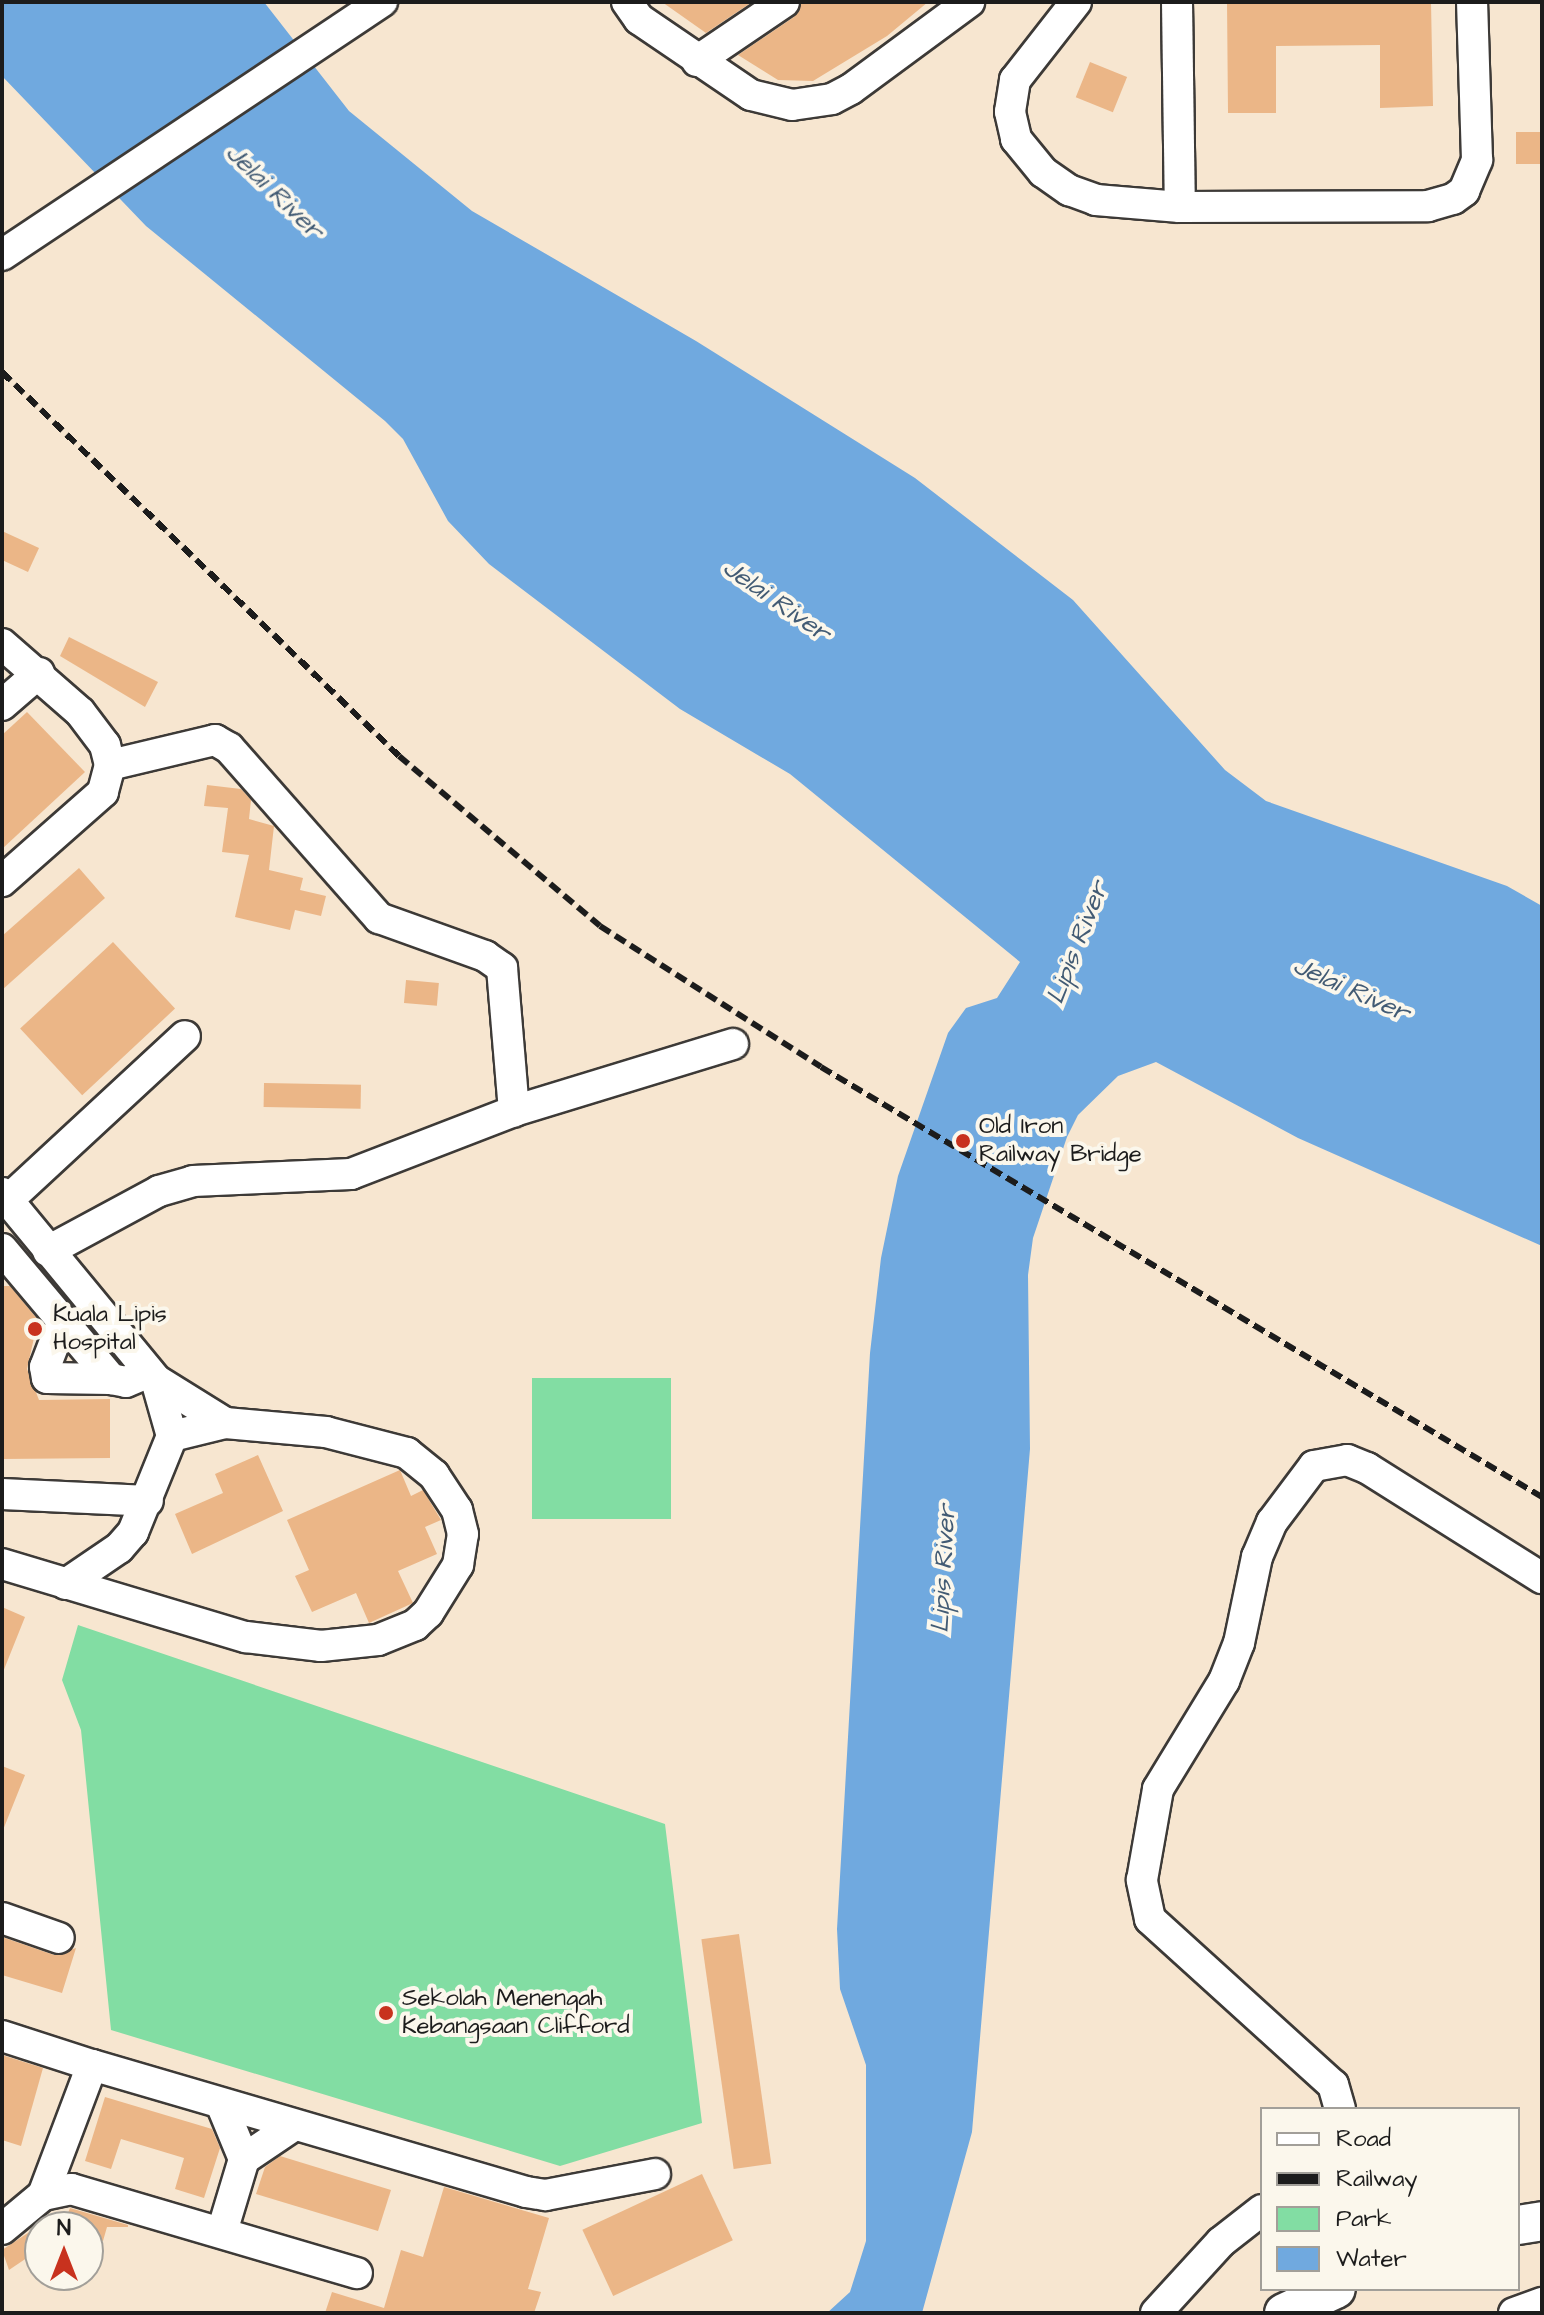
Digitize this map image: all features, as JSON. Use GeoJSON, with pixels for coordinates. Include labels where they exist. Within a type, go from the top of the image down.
{"type":"FeatureCollection","features":[{"type":"Feature","properties":{"kind":"main road"},"geometry":{"type":"LineString","coordinates":[[1520,2225],[1542,2221]]}},
{"type":"Feature","properties":{"kind":"main road"},"geometry":{"type":"LineString","coordinates":[[1284,2313],[1332,2291]]}},
{"type":"Feature","properties":{"kind":"street"},"geometry":{"type":"LineString","coordinates":[[2,255],[382,2]]}},
{"type":"Feature","properties":{"kind":"street"},"geometry":{"type":"LineString","coordinates":[[627,2],[639,19],[697,61],[769,103],[832,99],[865,80],[969,2]]}},
{"type":"Feature","properties":{"kind":"street"},"geometry":{"type":"LineString","coordinates":[[697,61],[784,2]]}},
{"type":"Feature","properties":{"kind":"street"},"geometry":{"type":"LineString","coordinates":[[1076,2],[1015,80],[1010,112],[1016,139],[1043,172],[1069,190],[1112,203],[1180,207],[1428,206],[1453,199],[1464,191],[1477,160],[1472,2]]}},
{"type":"Feature","properties":{"kind":"street"},"geometry":{"type":"LineString","coordinates":[[1177,2],[1180,207]]}},
{"type":"Feature","properties":{"kind":"street"},"geometry":{"type":"LineString","coordinates":[[2,644],[39,673],[80,712],[105,745],[110,765],[103,792],[2,881]]}},
{"type":"Feature","properties":{"kind":"street"},"geometry":{"type":"LineString","coordinates":[[2,705],[39,673]]}},
{"type":"Feature","properties":{"kind":"street"},"geometry":{"type":"LineString","coordinates":[[110,765],[215,740],[229,748],[379,918],[485,956],[502,968],[514,1111]]}},
{"type":"Feature","properties":{"kind":"street"},"geometry":{"type":"LineString","coordinates":[[185,1036],[5,1197],[153,1376],[225,1423]]}},
{"type":"Feature","properties":{"kind":"street"},"geometry":{"type":"LineString","coordinates":[[48,1251],[159,1191],[193,1181],[351,1174],[514,1111],[733,1044]]}},
{"type":"Feature","properties":{"kind":"street"},"geometry":{"type":"LineString","coordinates":[[7,1262],[111,1379]]}},
{"type":"Feature","properties":{"kind":"street"},"geometry":{"type":"LineString","coordinates":[[62,1323],[45,1367],[47,1378],[126,1382],[153,1376]]}},
{"type":"Feature","properties":{"kind":"street"},"geometry":{"type":"LineString","coordinates":[[66,1584],[119,1548],[148,1501],[172,1436],[153,1376]]}},
{"type":"Feature","properties":{"kind":"street"},"geometry":{"type":"LineString","coordinates":[[2,1564],[246,1637],[291,1645],[378,1640],[397,1635],[428,1613],[458,1565],[463,1534],[457,1510],[434,1475],[385,1443],[225,1423],[172,1436]]}},
{"type":"Feature","properties":{"kind":"street"},"geometry":{"type":"LineString","coordinates":[[1339,2107],[1333,2085],[1150,1919],[1142,1880],[1158,1789],[1224,1681],[1239,1643],[1257,1557],[1272,1522],[1314,1466],[1347,1460],[1367,1468],[1542,1578]]}},
{"type":"Feature","properties":{"kind":"street"},"geometry":{"type":"LineString","coordinates":[[2,1494],[148,1501]]}},
{"type":"Feature","properties":{"kind":"street"},"geometry":{"type":"LineString","coordinates":[[2,1918],[59,1938]]}},
{"type":"Feature","properties":{"kind":"street"},"geometry":{"type":"LineString","coordinates":[[2,2036],[222,2106],[503,2187],[546,2195],[655,2174]]}},
{"type":"Feature","properties":{"kind":"street"},"geometry":{"type":"LineString","coordinates":[[43,2195],[92,2065]]}},
{"type":"Feature","properties":{"kind":"street"},"geometry":{"type":"LineString","coordinates":[[222,2106],[244,2159]]}},
{"type":"Feature","properties":{"kind":"street"},"geometry":{"type":"LineString","coordinates":[[222,2232],[244,2159],[293,2126]]}},
{"type":"Feature","properties":{"kind":"street"},"geometry":{"type":"LineString","coordinates":[[2,2229],[43,2195],[60,2189],[82,2192],[357,2273]]}},
{"type":"Feature","properties":{"kind":"street"},"geometry":{"type":"LineString","coordinates":[[1156,2313],[1221,2242],[1260,2212]]}},
{"type":"Feature","properties":{"kind":"street"},"geometry":{"type":"LineString","coordinates":[[1514,2313],[1542,2303]]}},
{"type":"Feature","properties":{"kind":"green space"},"geometry":{"type":"Polygon","coordinates":[[[532,1378],[671,1378],[671,1519],[532,1519],[532,1378]]]}},
{"type":"Feature","properties":{"kind":"green space"},"geometry":{"type":"Polygon","coordinates":[[[78,1625],[665,1824],[702,2123],[560,2166],[111,2030],[81,1730],[62,1680],[78,1625]]]}},
{"type":"Feature","properties":{"kind":"water"},"geometry":{"type":"Polygon","coordinates":[[[2,2],[264,2],[349,111],[472,211],[696,341],[915,478],[1073,600],[1225,770],[1266,801],[1507,886],[1542,906],[1542,1246],[1298,1138],[1156,1062],[1118,1076],[1078,1115],[1067,1137],[1033,1238],[1028,1275],[1030,1449],[972,2132],[922,2313],[827,2313],[850,2292],[866,2241],[866,2065],[840,1989],[837,1929],[870,1353],[881,1258],[898,1176],[948,1033],[966,1008],[997,998],[1020,962],[790,774],[680,709],[489,564],[448,521],[403,439],[146,226],[2,76],[2,2]]]}},
{"type":"Feature","properties":{"kind":"building"},"geometry":{"type":"Polygon","coordinates":[[[662,2],[752,2],[706,33],[662,2]]]}},
{"type":"Feature","properties":{"kind":"building"},"geometry":{"type":"Polygon","coordinates":[[[802,2],[928,2],[887,36],[813,81],[778,80],[738,55],[794,17],[802,2]]]}},
{"type":"Feature","properties":{"kind":"building"},"geometry":{"type":"Polygon","coordinates":[[[1227,2],[1431,2],[1433,106],[1380,108],[1380,45],[1276,46],[1276,113],[1228,113],[1227,2]]]}},
{"type":"Feature","properties":{"kind":"building"},"geometry":{"type":"Polygon","coordinates":[[[1090,62],[1127,77],[1113,112],[1076,97],[1090,62]]]}},
{"type":"Feature","properties":{"kind":"building"},"geometry":{"type":"Polygon","coordinates":[[[1516,132],[1542,132],[1542,164],[1516,164],[1516,132]]]}},
{"type":"Feature","properties":{"kind":"building"},"geometry":{"type":"Polygon","coordinates":[[[2,531],[39,548],[28,572],[2,560],[2,531]]]}},
{"type":"Feature","properties":{"kind":"building"},"geometry":{"type":"Polygon","coordinates":[[[69,637],[158,682],[145,707],[60,656],[69,637]]]}},
{"type":"Feature","properties":{"kind":"building"},"geometry":{"type":"Polygon","coordinates":[[[27,712],[85,772],[2,849],[2,735],[27,712]]]}},
{"type":"Feature","properties":{"kind":"building"},"geometry":{"type":"Polygon","coordinates":[[[207,785],[241,789],[251,800],[249,819],[274,826],[269,870],[303,878],[300,890],[326,896],[321,916],[295,910],[290,930],[235,917],[249,855],[222,852],[228,808],[204,806],[207,785]]]}},
{"type":"Feature","properties":{"kind":"building"},"geometry":{"type":"Polygon","coordinates":[[[79,868],[105,898],[2,990],[2,936],[79,868]]]}},
{"type":"Feature","properties":{"kind":"building"},"geometry":{"type":"Polygon","coordinates":[[[113,942],[175,1009],[82,1095],[20,1029],[113,942]]]}},
{"type":"Feature","properties":{"kind":"building"},"geometry":{"type":"Polygon","coordinates":[[[406,980],[439,983],[437,1006],[404,1003],[406,980]]]}},
{"type":"Feature","properties":{"kind":"building"},"geometry":{"type":"Polygon","coordinates":[[[264,1083],[361,1085],[361,1109],[264,1107],[264,1083]]]}},
{"type":"Feature","properties":{"kind":"building"},"geometry":{"type":"Polygon","coordinates":[[[2,1286],[10,1286],[38,1320],[27,1369],[39,1400],[110,1399],[110,1458],[2,1459],[2,1286]]]}},
{"type":"Feature","properties":{"kind":"building"},"geometry":{"type":"Polygon","coordinates":[[[258,1455],[283,1511],[192,1554],[175,1514],[223,1493],[215,1474],[258,1455]]]}},
{"type":"Feature","properties":{"kind":"building"},"geometry":{"type":"Polygon","coordinates":[[[400,1470],[411,1496],[423,1490],[441,1520],[425,1527],[437,1554],[398,1571],[413,1603],[369,1623],[356,1593],[312,1612],[295,1576],[309,1570],[287,1520],[400,1470]]]}},
{"type":"Feature","properties":{"kind":"building"},"geometry":{"type":"Polygon","coordinates":[[[2,1607],[25,1617],[3,1672],[2,1672],[2,1607]]]}},
{"type":"Feature","properties":{"kind":"building"},"geometry":{"type":"Polygon","coordinates":[[[2,1766],[25,1775],[3,1830],[2,1829],[2,1766]]]}},
{"type":"Feature","properties":{"kind":"building"},"geometry":{"type":"Polygon","coordinates":[[[739,1934],[771,2164],[734,2169],[701,1939],[739,1934]]]}},
{"type":"Feature","properties":{"kind":"building"},"geometry":{"type":"Polygon","coordinates":[[[2,1937],[54,1955],[76,1948],[62,1993],[2,1975],[2,1937]]]}},
{"type":"Feature","properties":{"kind":"building"},"geometry":{"type":"Polygon","coordinates":[[[2,2055],[43,2068],[21,2146],[2,2140],[2,2055]]]}},
{"type":"Feature","properties":{"kind":"building"},"geometry":{"type":"Polygon","coordinates":[[[105,2097],[212,2129],[220,2148],[204,2198],[175,2189],[184,2158],[121,2139],[111,2169],[85,2161],[105,2097]]]}},
{"type":"Feature","properties":{"kind":"building"},"geometry":{"type":"Polygon","coordinates":[[[280,2156],[391,2190],[378,2231],[256,2194],[265,2167],[280,2156]]]}},
{"type":"Feature","properties":{"kind":"building"},"geometry":{"type":"Polygon","coordinates":[[[702,2174],[733,2240],[613,2296],[582,2230],[702,2174]]]}},
{"type":"Feature","properties":{"kind":"building"},"geometry":{"type":"Polygon","coordinates":[[[444,2187],[549,2218],[528,2289],[541,2292],[534,2313],[325,2313],[332,2292],[384,2308],[401,2250],[423,2257],[444,2187]]]}},
{"type":"Feature","properties":{"kind":"building"},"geometry":{"type":"Polygon","coordinates":[[[104,2218],[128,2225],[128,2227],[107,2227],[104,2238],[104,2218]]]}},
{"type":"Feature","properties":{"kind":"building"},"geometry":{"type":"Polygon","coordinates":[[[24,2236],[24,2260],[9,2270],[2,2250],[24,2236]]]}},
{"type":"Feature","properties":{"kind":"railway"},"geometry":{"type":"LineString","coordinates":[[2,372],[399,756],[600,926],[821,1067],[1542,1497]]}},
{"type":"Feature","properties":{"kind":"place","name":"Old Iron Railway Bridge"},"geometry":{"type":"Point","coordinates":[963,1141]}},
{"type":"Feature","properties":{"kind":"place","name":"Kuala Lipis Hospital"},"geometry":{"type":"Point","coordinates":[35,1329]}},
{"type":"Feature","properties":{"kind":"place","name":"Sekolah Menengah Kebangsaan Clifford"},"geometry":{"type":"Point","coordinates":[386,2013]}},
{"type":"Feature","properties":{"kind":"water label","name":"Jelai River"},"geometry":{"type":"Point","coordinates":[274,192]}},
{"type":"Feature","properties":{"kind":"water label","name":"Jelai River"},"geometry":{"type":"Point","coordinates":[776,601]}},
{"type":"Feature","properties":{"kind":"water label","name":"Lipis River"},"geometry":{"type":"Point","coordinates":[1078,943]}},
{"type":"Feature","properties":{"kind":"water label","name":"Jelai River"},"geometry":{"type":"Point","coordinates":[1351,990]}},
{"type":"Feature","properties":{"kind":"water label","name":"Lipis River"},"geometry":{"type":"Point","coordinates":[944,1569]}}]}
